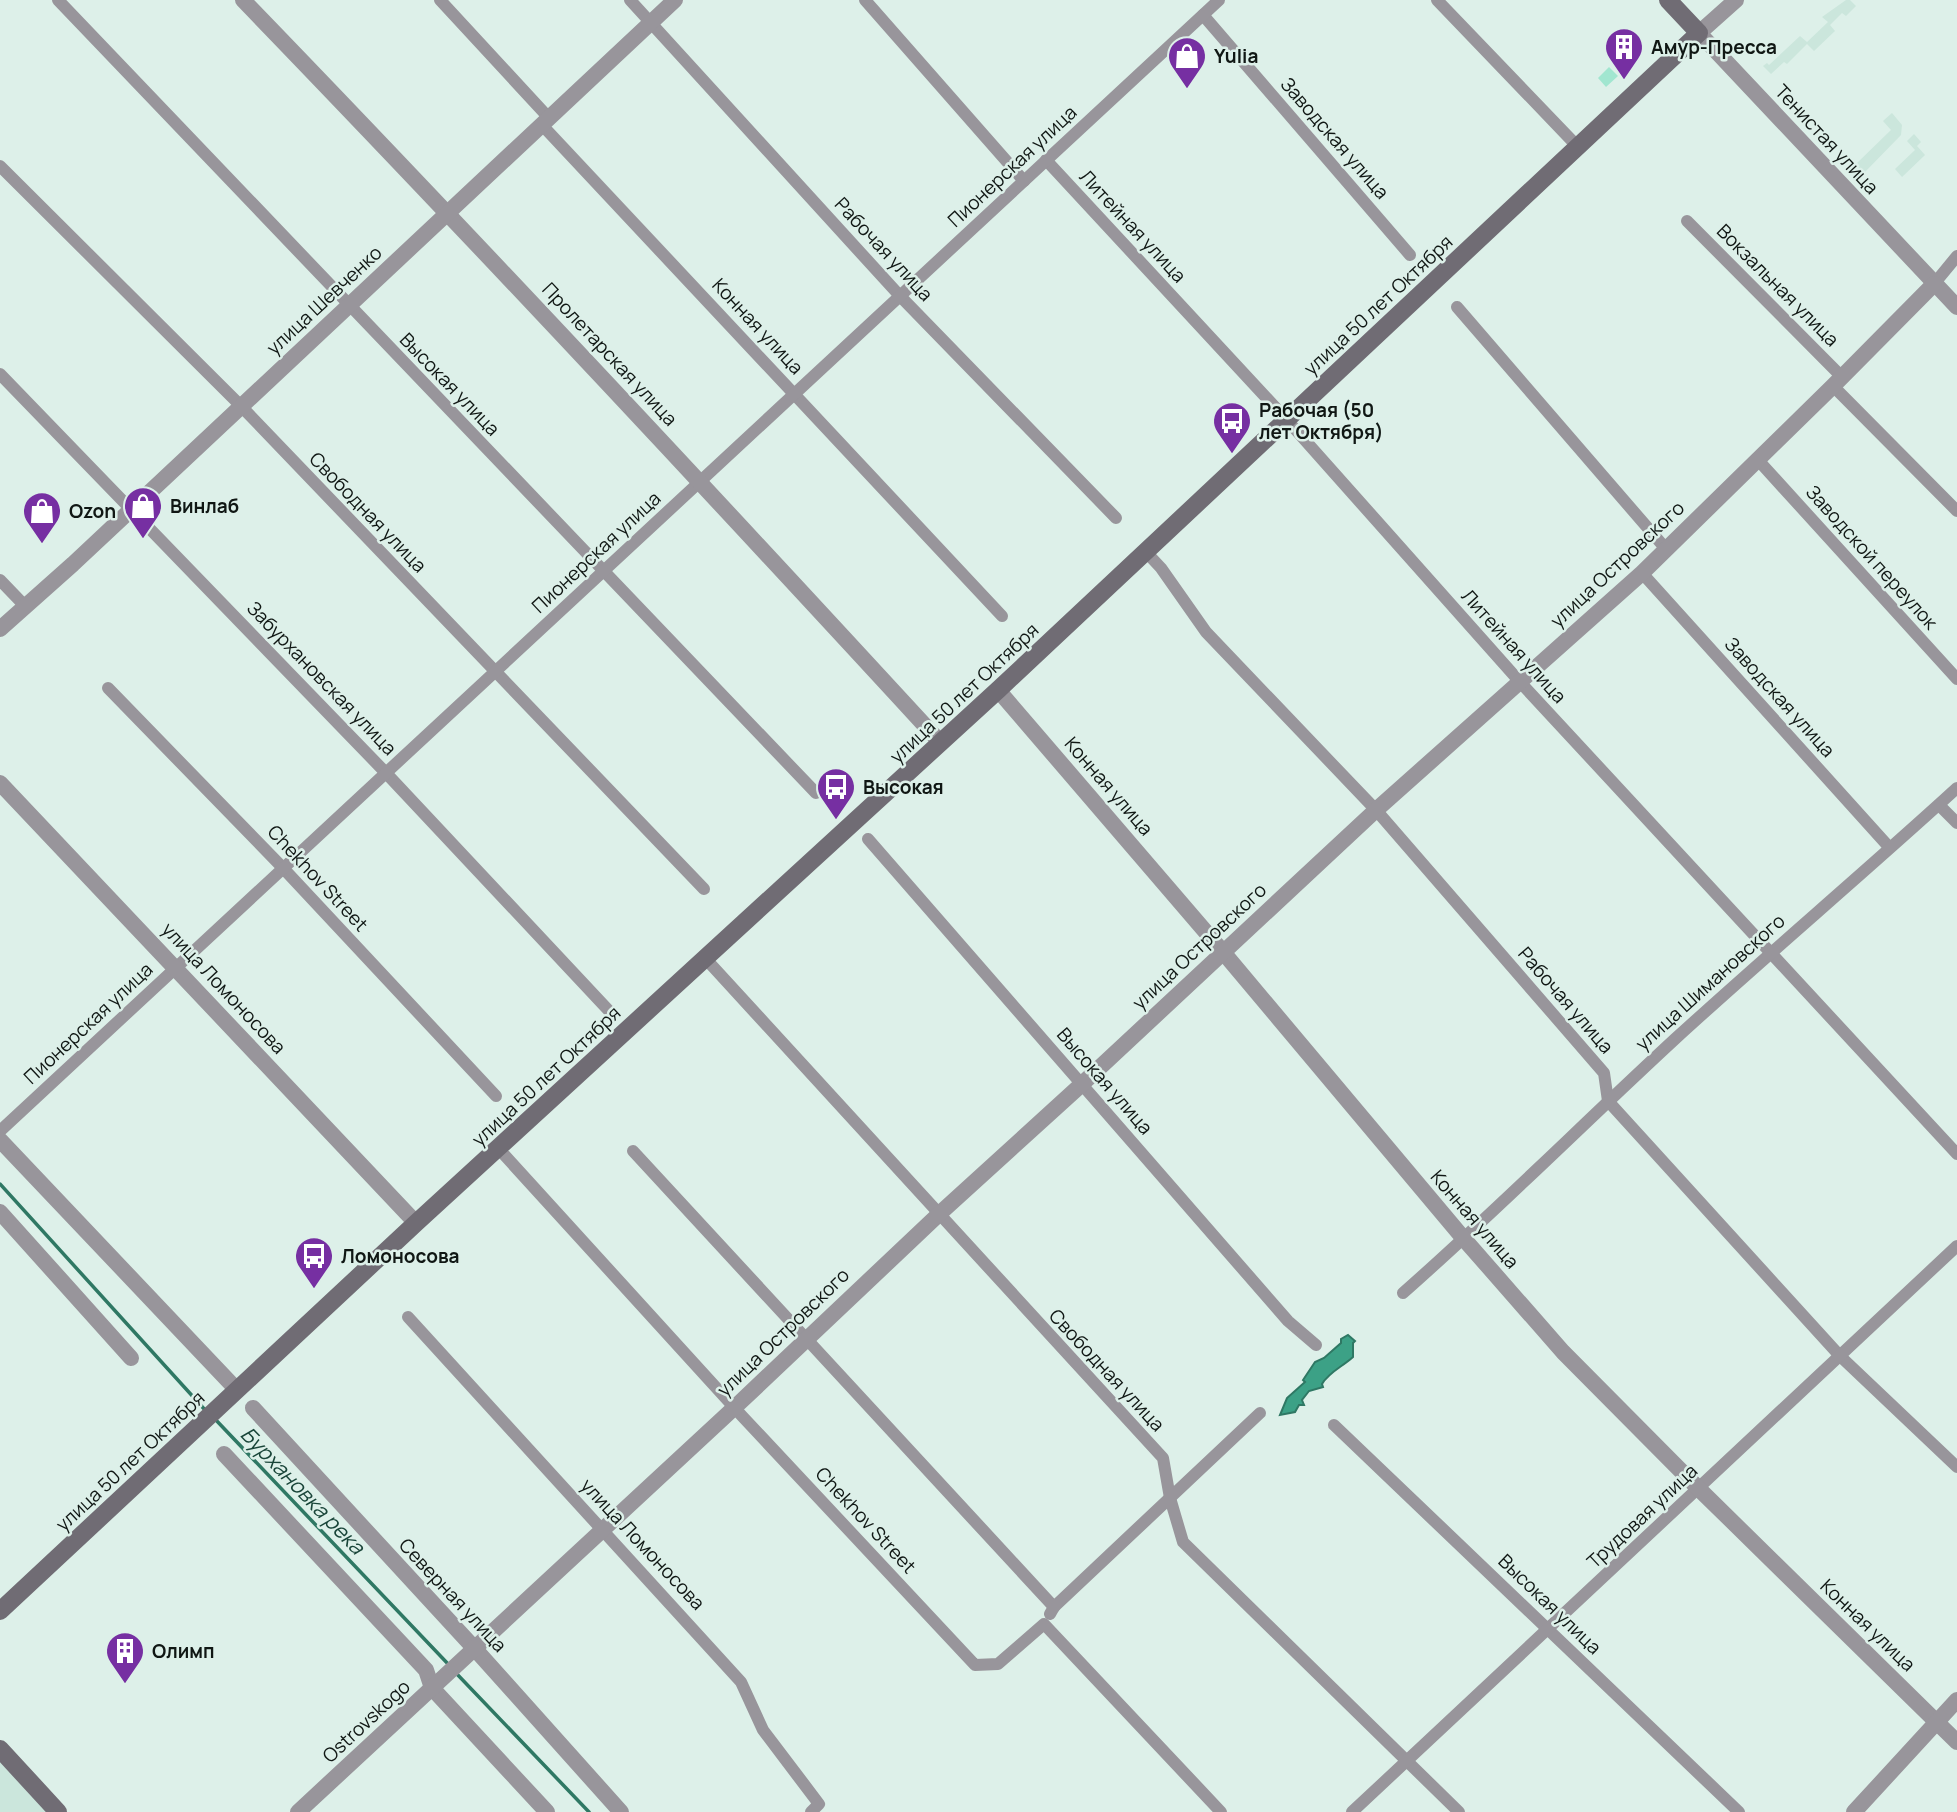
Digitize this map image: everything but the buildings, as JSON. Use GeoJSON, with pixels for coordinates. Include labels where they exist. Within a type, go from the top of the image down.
{"type":"FeatureCollection","features":[{"type":"Feature","properties":{"kind":"main road","name":"Тенистая улица"},"geometry":{"type":"LineString","coordinates":[[1668,0],[1699,33]]}},
{"type":"Feature","properties":{"kind":"main road","name":"улица 50 лет Октября"},"geometry":{"type":"LineString","coordinates":[[0,1611],[416,1223],[941,743],[1699,33]]}},
{"type":"Feature","properties":{"kind":"main road"},"geometry":{"type":"LineString","coordinates":[[0,1749],[58,1812]]}},
{"type":"Feature","properties":{"kind":"street","name":"Высокая улица"},"geometry":{"type":"LineString","coordinates":[[58,0],[816,793]]}},
{"type":"Feature","properties":{"kind":"street","name":"Пролетарская улица"},"geometry":{"type":"LineString","coordinates":[[243,0],[448,212],[701,481],[941,743]]}},
{"type":"Feature","properties":{"kind":"street","name":"Конная улица"},"geometry":{"type":"LineString","coordinates":[[440,0],[545,122],[793,395],[1002,617]]}},
{"type":"Feature","properties":{"kind":"street","name":"Рабочая улица"},"geometry":{"type":"LineString","coordinates":[[629,0],[900,296],[1116,518]]}},
{"type":"Feature","properties":{"kind":"street","name":"улица Шевченко"},"geometry":{"type":"LineString","coordinates":[[0,629],[675,0]]}},
{"type":"Feature","properties":{"kind":"street"},"geometry":{"type":"LineString","coordinates":[[865,0],[1024,181]]}},
{"type":"Feature","properties":{"kind":"street","name":"Пионерская улица"},"geometry":{"type":"LineString","coordinates":[[0,1132],[1219,0]]}},
{"type":"Feature","properties":{"kind":"street"},"geometry":{"type":"LineString","coordinates":[[1437,0],[1577,147]]}},
{"type":"Feature","properties":{"kind":"street","name":"улица 50 лет Октября"},"geometry":{"type":"LineString","coordinates":[[1699,33],[1736,0]]}},
{"type":"Feature","properties":{"kind":"street","name":"Заводская улица"},"geometry":{"type":"LineString","coordinates":[[1203,15],[1410,255]]}},
{"type":"Feature","properties":{"kind":"street","name":"Тенистая улица"},"geometry":{"type":"LineString","coordinates":[[1699,33],[1957,307]]}},
{"type":"Feature","properties":{"kind":"street","name":"Литейная улица"},"geometry":{"type":"LineString","coordinates":[[1046,160],[1287,420],[1520,682],[1957,1154]]}},
{"type":"Feature","properties":{"kind":"street","name":"Свободная улица"},"geometry":{"type":"LineString","coordinates":[[0,166],[240,405],[704,889]]}},
{"type":"Feature","properties":{"kind":"street","name":"Вокзальная улица"},"geometry":{"type":"LineString","coordinates":[[1687,221],[1957,511]]}},
{"type":"Feature","properties":{"kind":"street","name":"улица Островского"},"geometry":{"type":"LineString","coordinates":[[462,1660],[1376,810],[1642,572],[1838,382],[1934,284],[1957,256]]}},
{"type":"Feature","properties":{"kind":"street"},"geometry":{"type":"LineString","coordinates":[[1457,307],[1666,549]]}},
{"type":"Feature","properties":{"kind":"street","name":"Забурхановская улица"},"geometry":{"type":"LineString","coordinates":[[0,374],[386,773],[612,1014]]}},
{"type":"Feature","properties":{"kind":"street","name":"Заводской переулок"},"geometry":{"type":"LineString","coordinates":[[1758,460],[1957,679]]}},
{"type":"Feature","properties":{"kind":"street","name":"Рабочая улица"},"geometry":{"type":"LineString","coordinates":[[1146,552],[1161,568],[1206,632],[1376,810],[1604,1073],[1608,1101],[1840,1356],[1957,1467]]}},
{"type":"Feature","properties":{"kind":"street","name":"Заводская улица"},"geometry":{"type":"LineString","coordinates":[[1642,572],[1889,847]]}},
{"type":"Feature","properties":{"kind":"street"},"geometry":{"type":"LineString","coordinates":[[0,580],[25,606]]}},
{"type":"Feature","properties":{"kind":"street","name":"Chekhov Street"},"geometry":{"type":"LineString","coordinates":[[108,688],[283,868],[496,1096]]}},
{"type":"Feature","properties":{"kind":"street","name":"Конная улица"},"geometry":{"type":"LineString","coordinates":[[998,690],[1563,1352],[1957,1742]]}},
{"type":"Feature","properties":{"kind":"street","name":"улица Ломоносова"},"geometry":{"type":"LineString","coordinates":[[0,783],[416,1223]]}},
{"type":"Feature","properties":{"kind":"street","name":"улица Шимановского"},"geometry":{"type":"LineString","coordinates":[[1403,1293],[1770,952],[1957,788]]}},
{"type":"Feature","properties":{"kind":"street"},"geometry":{"type":"LineString","coordinates":[[1939,805],[1957,823]]}},
{"type":"Feature","properties":{"kind":"street","name":"Высокая улица"},"geometry":{"type":"LineString","coordinates":[[868,839],[1287,1321],[1316,1345]]}},
{"type":"Feature","properties":{"kind":"street","name":"Свободная улица"},"geometry":{"type":"LineString","coordinates":[[705,958],[1163,1458],[1170,1498],[1183,1542],[1459,1812]]}},
{"type":"Feature","properties":{"kind":"street"},"geometry":{"type":"LineString","coordinates":[[0,1140],[237,1390]]}},
{"type":"Feature","properties":{"kind":"street","name":"Chekhov Street"},"geometry":{"type":"LineString","coordinates":[[498,1148],[734,1408],[975,1665],[998,1664],[1044,1624],[1054,1607],[1260,1413]]}},
{"type":"Feature","properties":{"kind":"street"},"geometry":{"type":"LineString","coordinates":[[633,1151],[1054,1607]]}},
{"type":"Feature","properties":{"kind":"street"},"geometry":{"type":"LineString","coordinates":[[0,1212],[131,1359]]}},
{"type":"Feature","properties":{"kind":"street","name":"Трудовая улица"},"geometry":{"type":"LineString","coordinates":[[1352,1812],[1957,1245]]}},
{"type":"Feature","properties":{"kind":"street","name":"улица Ломоносова"},"geometry":{"type":"LineString","coordinates":[[408,1317],[741,1682],[763,1730],[819,1804],[811,1812]]}},
{"type":"Feature","properties":{"kind":"street","name":"Северная улица"},"geometry":{"type":"LineString","coordinates":[[253,1408],[621,1812]]}},
{"type":"Feature","properties":{"kind":"street","name":"Высокая улица"},"geometry":{"type":"LineString","coordinates":[[1334,1425],[1739,1812]]}},
{"type":"Feature","properties":{"kind":"street"},"geometry":{"type":"LineString","coordinates":[[224,1454],[426,1670],[435,1685],[547,1812]]}},
{"type":"Feature","properties":{"kind":"street"},"geometry":{"type":"LineString","coordinates":[[1044,1624],[1221,1812]]}},
{"type":"Feature","properties":{"kind":"street","name":"Ostrovskogo"},"geometry":{"type":"LineString","coordinates":[[298,1812],[462,1660]]}},
{"type":"Feature","properties":{"kind":"street"},"geometry":{"type":"LineString","coordinates":[[1854,1812],[1957,1700]]}},
{"type":"Feature","properties":{"kind":"shaded area"},"geometry":{"type":"Polygon","coordinates":[[[1846,0],[1856,6],[1846,16],[1842,13],[1830,25],[1835,31],[1814,51],[1807,44],[1787,64],[1784,62],[1771,74],[1763,66],[1767,63],[1769,65],[1800,36],[1807,42],[1828,22],[1822,17],[1846,0]]]}},
{"type":"Feature","properties":{"kind":"shaded area"},"geometry":{"type":"Polygon","coordinates":[[[1609,67],[1618,76],[1606,87],[1598,78],[1609,67]]]}},
{"type":"Feature","properties":{"kind":"shaded area"},"geometry":{"type":"Polygon","coordinates":[[[1892,113],[1902,125],[1901,135],[1863,174],[1855,165],[1891,130],[1883,121],[1892,113]]]}},
{"type":"Feature","properties":{"kind":"shaded area"},"geometry":{"type":"Polygon","coordinates":[[[1914,134],[1921,142],[1917,146],[1925,155],[1902,177],[1895,169],[1915,150],[1907,141],[1914,134]]]}},
{"type":"Feature","properties":{"kind":"shaded area"},"geometry":{"type":"Polygon","coordinates":[[[1348,1335],[1355,1341],[1353,1357],[1328,1376],[1322,1384],[1323,1387],[1309,1391],[1302,1400],[1304,1405],[1299,1405],[1295,1412],[1280,1415],[1287,1398],[1305,1382],[1303,1380],[1315,1362],[1324,1358],[1348,1335]]]}},
{"type":"Feature","properties":{"kind":"shaded area"},"geometry":{"type":"Polygon","coordinates":[[[0,1759],[49,1812],[0,1812],[0,1759]]]}},
{"type":"Feature","properties":{"kind":"waterway","name":"Бурхановка река"},"geometry":{"type":"LineString","coordinates":[[0,1184],[206,1411]]}},
{"type":"Feature","properties":{"kind":"waterway","name":"Бурхановка река"},"geometry":{"type":"LineString","coordinates":[[214,1418],[450,1666]]}},
{"type":"Feature","properties":{"kind":"waterway","name":"Бурхановка река"},"geometry":{"type":"LineString","coordinates":[[455,1672],[589,1812]]}},
{"type":"Feature","properties":{"kind":"place","name":"Амур-Пресса"},"geometry":{"type":"Point","coordinates":[1624,81]}},
{"type":"Feature","properties":{"kind":"place","name":"Yulia"},"geometry":{"type":"Point","coordinates":[1187,90]}},
{"type":"Feature","properties":{"kind":"place","name":"Рабочая (50 лет Октября)"},"geometry":{"type":"Point","coordinates":[1232,455]}},
{"type":"Feature","properties":{"kind":"place","name":"Винлаб"},"geometry":{"type":"Point","coordinates":[143,540]}},
{"type":"Feature","properties":{"kind":"place","name":"Ozon"},"geometry":{"type":"Point","coordinates":[42,545]}},
{"type":"Feature","properties":{"kind":"place","name":"Высокая"},"geometry":{"type":"Point","coordinates":[836,821]}},
{"type":"Feature","properties":{"kind":"place","name":"Ломоносова"},"geometry":{"type":"Point","coordinates":[314,1290]}},
{"type":"Feature","properties":{"kind":"place","name":"Олимп"},"geometry":{"type":"Point","coordinates":[125,1685]}}]}
